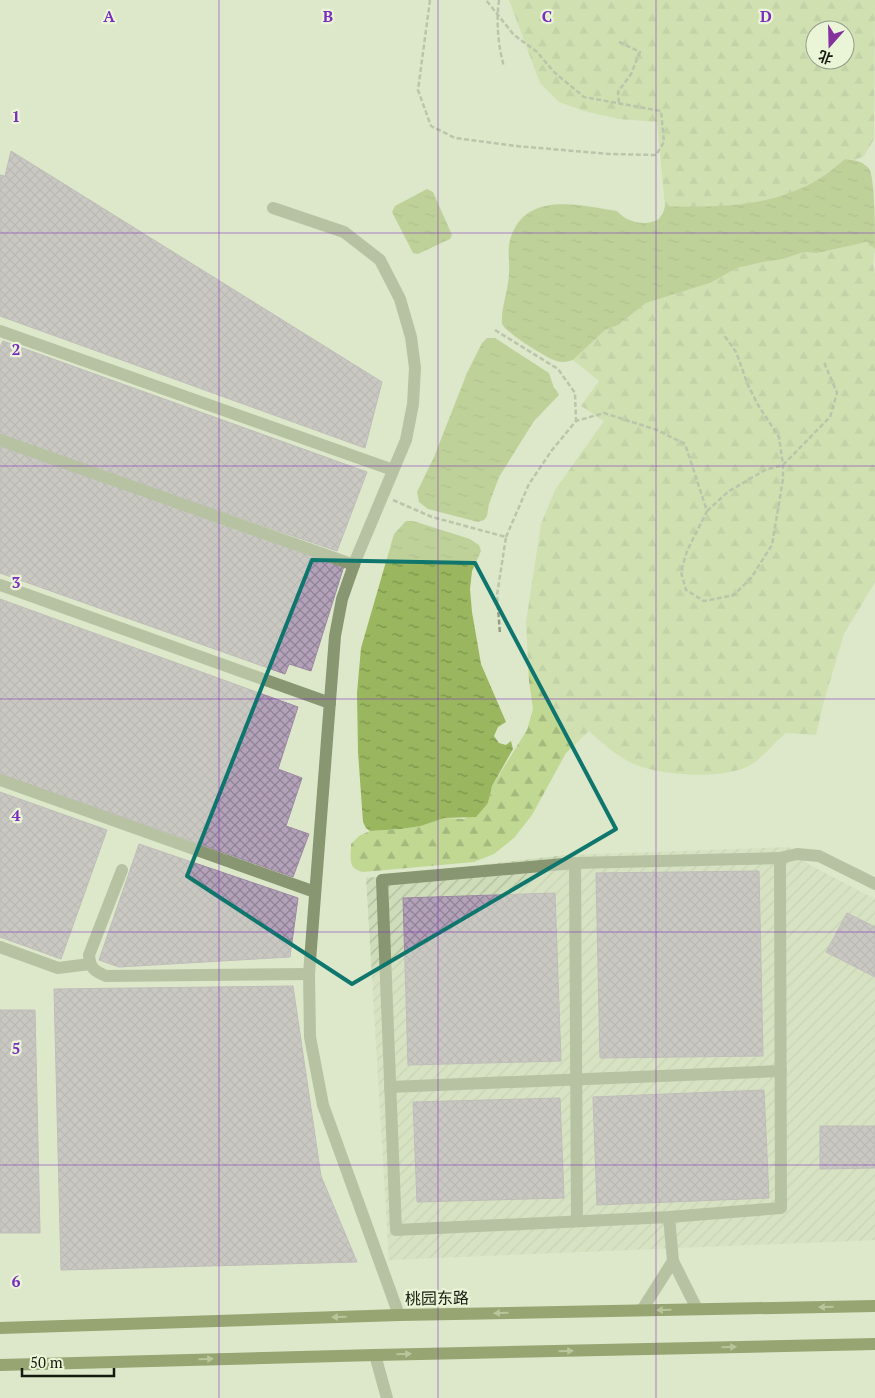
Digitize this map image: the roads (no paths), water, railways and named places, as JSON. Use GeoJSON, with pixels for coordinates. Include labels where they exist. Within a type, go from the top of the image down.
{"type":"FeatureCollection","features":[{"type":"Feature","properties":{"kind":"main road","name":"桃园东路"},"geometry":{"type":"LineString","coordinates":[[0,1328],[399,1315],[875,1306]]}},
{"type":"Feature","properties":{"kind":"main road"},"geometry":{"type":"LineString","coordinates":[[0,1364],[875,1344]]}},
{"type":"Feature","properties":{"kind":"street"},"geometry":{"type":"LineString","coordinates":[[274,208],[344,232],[380,260],[400,299],[411,337],[415,368],[413,404],[406,440],[354,565],[342,599],[334,636],[309,974],[310,1037],[323,1105],[399,1315]]}},
{"type":"Feature","properties":{"kind":"street"},"geometry":{"type":"LineString","coordinates":[[0,332],[393,470]]}},
{"type":"Feature","properties":{"kind":"street"},"geometry":{"type":"LineString","coordinates":[[0,440],[354,565]]}},
{"type":"Feature","properties":{"kind":"street"},"geometry":{"type":"LineString","coordinates":[[0,585],[330,703]]}},
{"type":"Feature","properties":{"kind":"street"},"geometry":{"type":"LineString","coordinates":[[0,780],[316,892]]}},
{"type":"Feature","properties":{"kind":"street"},"geometry":{"type":"LineString","coordinates":[[780,858],[781,1208],[669,1217],[396,1230],[382,880],[575,863],[780,858],[798,854],[819,856],[875,884]]}},
{"type":"Feature","properties":{"kind":"street"},"geometry":{"type":"LineString","coordinates":[[575,863],[577,1221]]}},
{"type":"Feature","properties":{"kind":"street"},"geometry":{"type":"LineString","coordinates":[[122,870],[90,955],[90,964],[94,972],[106,976],[309,974]]}},
{"type":"Feature","properties":{"kind":"street"},"geometry":{"type":"LineString","coordinates":[[0,948],[58,968],[90,964]]}},
{"type":"Feature","properties":{"kind":"street"},"geometry":{"type":"LineString","coordinates":[[390,1086],[781,1072]]}},
{"type":"Feature","properties":{"kind":"street"},"geometry":{"type":"LineString","coordinates":[[669,1217],[673,1261],[697,1310]]}},
{"type":"Feature","properties":{"kind":"street"},"geometry":{"type":"LineString","coordinates":[[642,1310],[673,1261]]}},
{"type":"Feature","properties":{"kind":"street"},"geometry":{"type":"LineString","coordinates":[[375,1355],[387,1398]]}},
{"type":"Feature","properties":{"kind":"water"},"geometry":{"type":"Polygon","coordinates":[[[845,159],[862,163],[870,170],[874,197],[875,249],[867,242],[817,253],[804,252],[783,259],[737,268],[710,283],[646,303],[618,325],[605,330],[573,360],[561,362],[542,354],[518,338],[502,324],[509,274],[510,240],[517,224],[527,214],[540,207],[555,204],[587,206],[617,211],[625,218],[635,222],[646,223],[659,219],[665,206],[724,206],[762,201],[781,196],[817,180],[845,159]]]}},
{"type":"Feature","properties":{"kind":"water"},"geometry":{"type":"Polygon","coordinates":[[[427,189],[433,192],[452,235],[450,239],[418,254],[413,253],[392,212],[395,206],[427,189]]]}},
{"type":"Feature","properties":{"kind":"water"},"geometry":{"type":"Polygon","coordinates":[[[487,338],[495,338],[549,373],[554,388],[559,395],[534,421],[499,477],[489,504],[487,516],[484,520],[478,522],[428,509],[419,502],[417,492],[434,457],[467,373],[482,343],[487,338]]]}},
{"type":"Feature","properties":{"kind":"water"},"geometry":{"type":"Polygon","coordinates":[[[406,521],[413,521],[470,539],[479,545],[481,551],[472,571],[470,589],[472,612],[481,664],[506,722],[498,727],[494,736],[499,743],[506,745],[511,741],[513,749],[492,786],[488,803],[476,817],[444,818],[421,826],[370,831],[363,822],[358,752],[357,693],[361,648],[394,534],[406,521]]]}}]}
